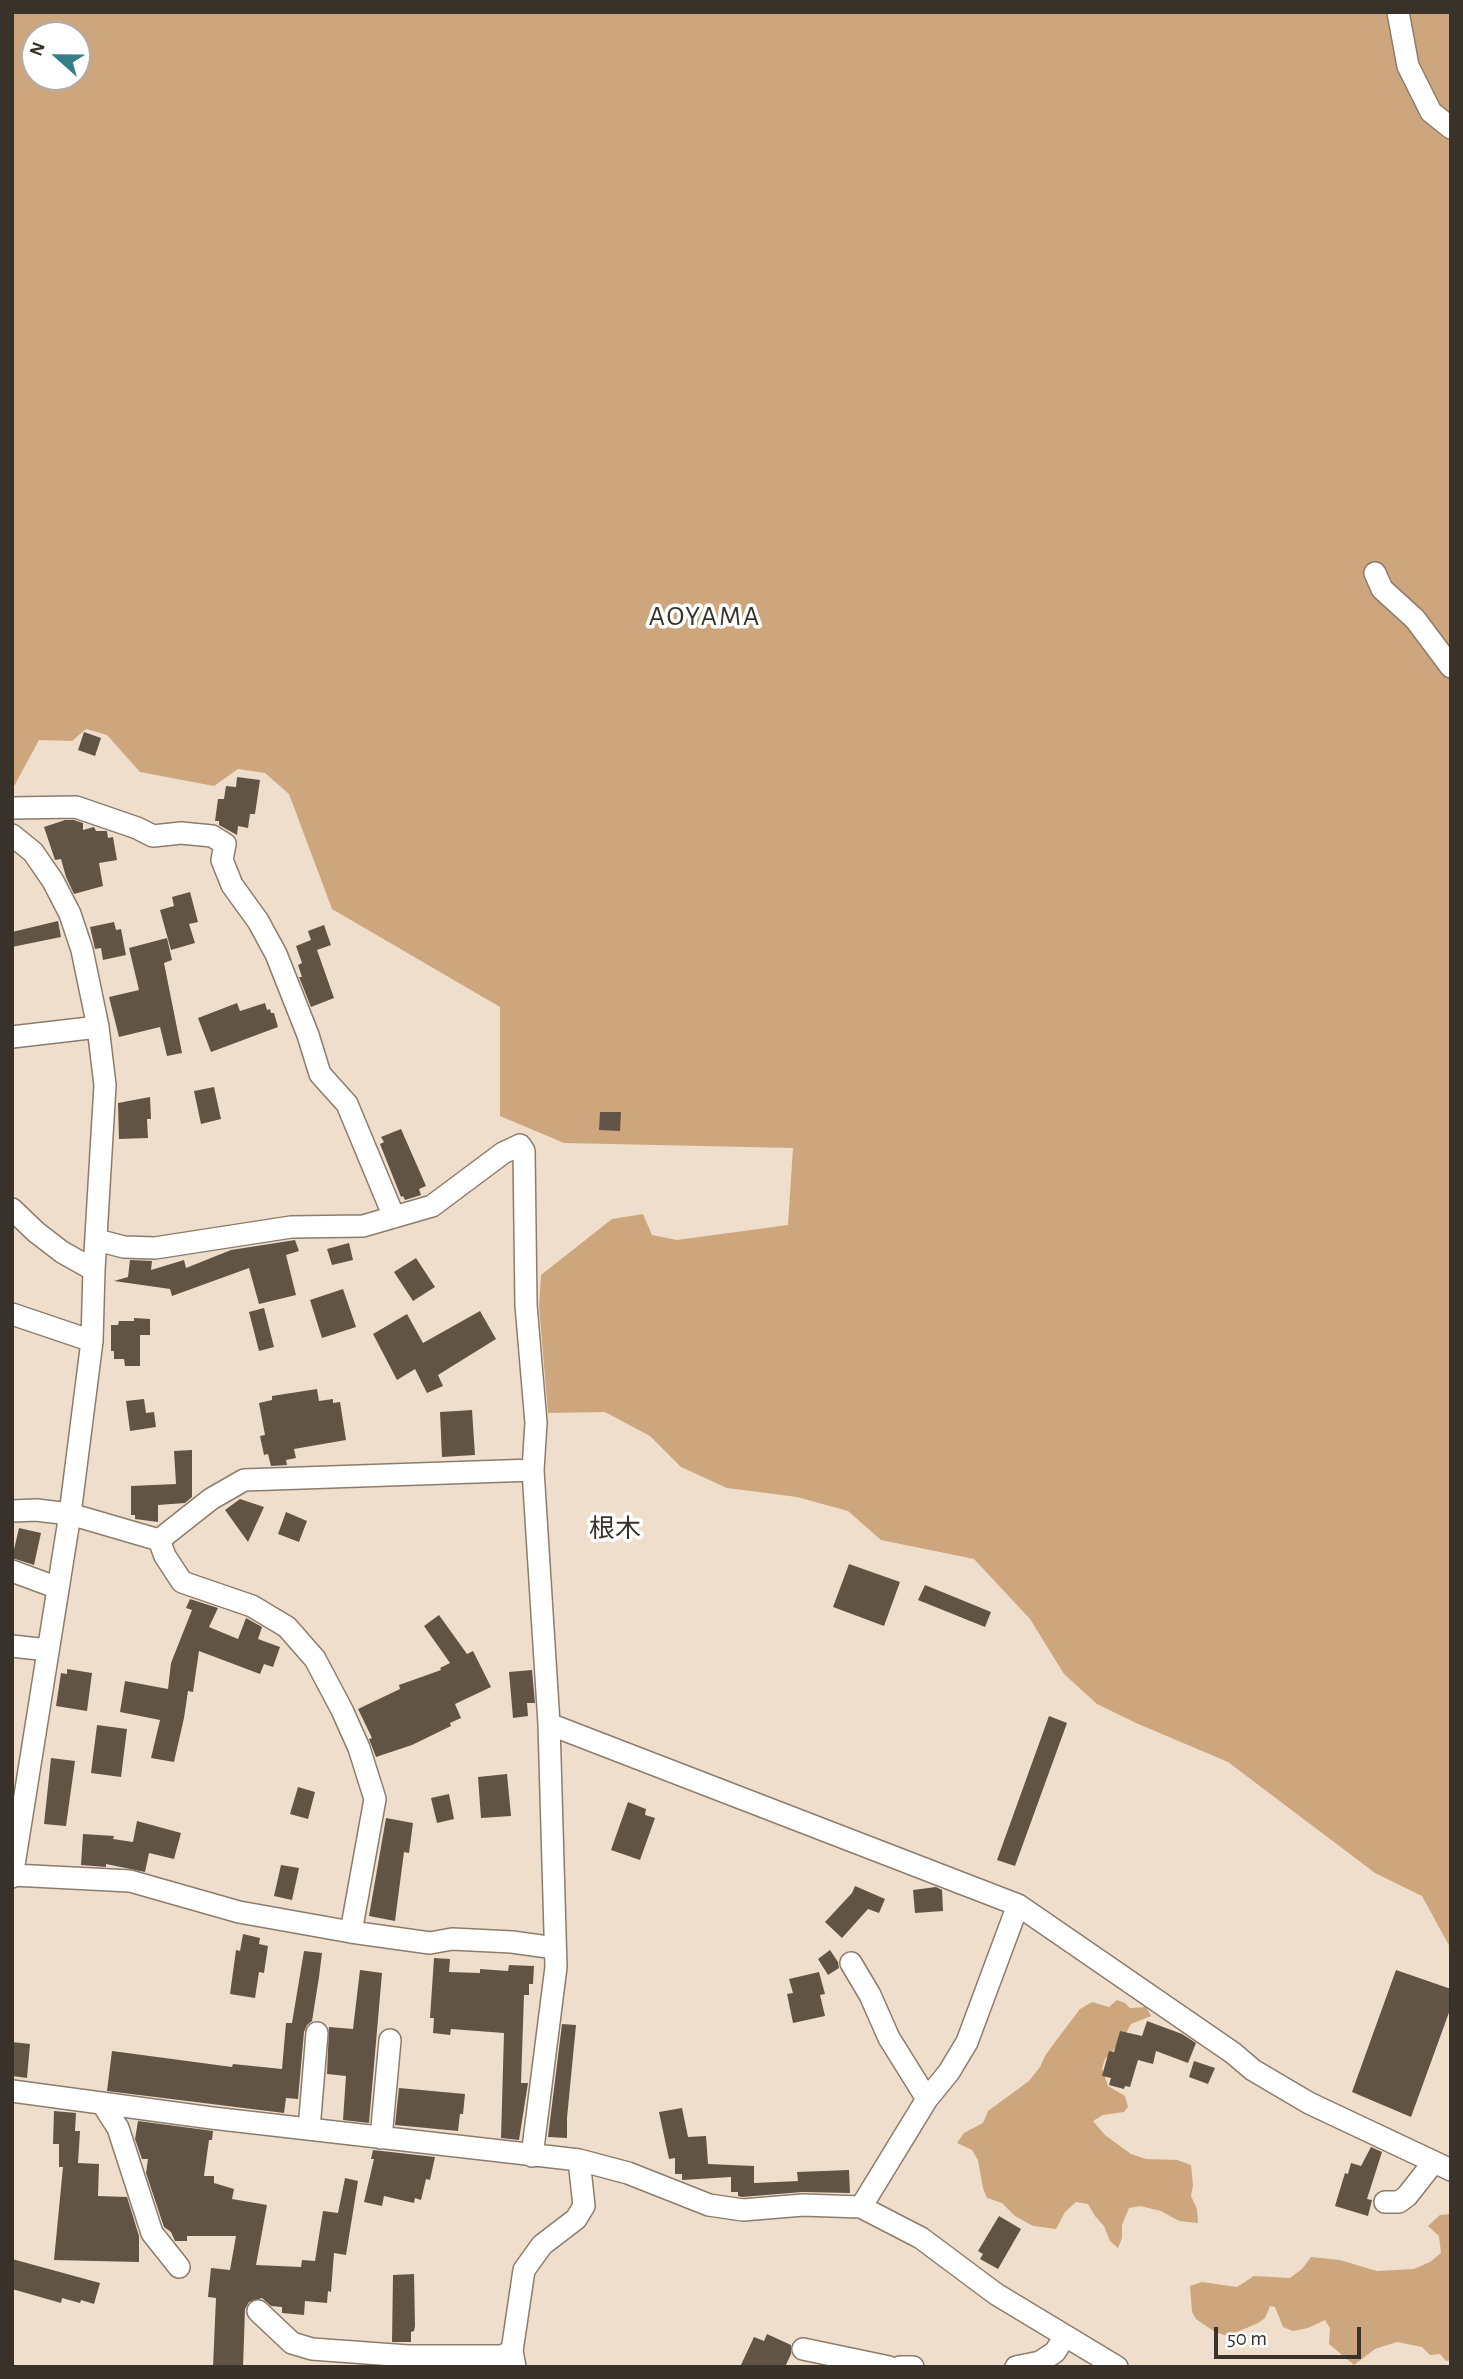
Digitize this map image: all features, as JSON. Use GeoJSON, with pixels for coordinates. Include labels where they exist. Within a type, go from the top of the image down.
{"type":"FeatureCollection","features":[{"type":"Feature","properties":{"kind":"street"},"geometry":{"type":"LineString","coordinates":[[1398,12],[1408,65],[1431,112],[1451,128]]}},
{"type":"Feature","properties":{"kind":"street"},"geometry":{"type":"LineString","coordinates":[[1375,573],[1382,589],[1415,619],[1451,667]]}},
{"type":"Feature","properties":{"kind":"street"},"geometry":{"type":"LineString","coordinates":[[12,808],[76,807],[153,836],[212,836],[225,844],[222,860],[232,886],[258,921],[276,954],[308,1035],[320,1074],[347,1104],[394,1217]]}},
{"type":"Feature","properties":{"kind":"street"},"geometry":{"type":"LineString","coordinates":[[12,835],[33,852],[53,881],[70,914],[82,950],[99,1027],[105,1085],[92,1341],[58,1588],[12,1876],[130,1881],[239,1912],[430,1943],[452,1938],[555,1948]]}},
{"type":"Feature","properties":{"kind":"street"},"geometry":{"type":"LineString","coordinates":[[12,1037],[99,1027]]}},
{"type":"Feature","properties":{"kind":"street"},"geometry":{"type":"LineString","coordinates":[[97,1240],[124,1247],[155,1248],[291,1227],[363,1226],[432,1206],[503,1153],[520,1145],[524,1151],[526,1304],[536,1423],[533,1470],[549,1724],[556,1967],[532,2156]]}},
{"type":"Feature","properties":{"kind":"street"},"geometry":{"type":"LineString","coordinates":[[12,1209],[36,1233],[94,1270]]}},
{"type":"Feature","properties":{"kind":"street"},"geometry":{"type":"LineString","coordinates":[[12,1314],[92,1341]]}},
{"type":"Feature","properties":{"kind":"street"},"geometry":{"type":"LineString","coordinates":[[159,1539],[211,1499],[244,1480],[533,1470]]}},
{"type":"Feature","properties":{"kind":"street"},"geometry":{"type":"LineString","coordinates":[[12,1511],[36,1510],[69,1514],[159,1539]]}},
{"type":"Feature","properties":{"kind":"street"},"geometry":{"type":"LineString","coordinates":[[159,1539],[165,1556],[182,1582],[252,1606],[287,1627],[315,1659],[342,1710],[359,1748],[375,1799],[351,1932]]}},
{"type":"Feature","properties":{"kind":"street"},"geometry":{"type":"LineString","coordinates":[[12,1571],[58,1588]]}},
{"type":"Feature","properties":{"kind":"street"},"geometry":{"type":"LineString","coordinates":[[12,1646],[48,1650]]}},
{"type":"Feature","properties":{"kind":"street"},"geometry":{"type":"LineString","coordinates":[[549,1724],[1018,1905],[1233,2053],[1253,2070],[1309,2102],[1442,2166],[1399,2203],[1385,2202]]}},
{"type":"Feature","properties":{"kind":"street"},"geometry":{"type":"LineString","coordinates":[[861,2207],[927,2099],[949,2072],[967,2042],[1018,1905]]}},
{"type":"Feature","properties":{"kind":"street"},"geometry":{"type":"LineString","coordinates":[[851,1963],[870,1995],[889,2038],[927,2099]]}},
{"type":"Feature","properties":{"kind":"street"},"geometry":{"type":"LineString","coordinates":[[309,2129],[317,2032]]}},
{"type":"Feature","properties":{"kind":"street"},"geometry":{"type":"LineString","coordinates":[[381,2138],[390,2040]]}},
{"type":"Feature","properties":{"kind":"street"},"geometry":{"type":"LineString","coordinates":[[12,2091],[579,2160],[628,2173],[720,2207],[743,2210],[803,2205],[861,2207],[921,2238],[996,2294],[1117,2367]]}},
{"type":"Feature","properties":{"kind":"street"},"geometry":{"type":"LineString","coordinates":[[102,2103],[118,2128],[152,2233],[179,2267]]}},
{"type":"Feature","properties":{"kind":"street"},"geometry":{"type":"LineString","coordinates":[[258,2311],[292,2343],[313,2349],[408,2356],[502,2356],[513,2359],[524,2270],[542,2245],[576,2219],[584,2206],[579,2160]]}},
{"type":"Feature","properties":{"kind":"street"},"geometry":{"type":"LineString","coordinates":[[1016,2367],[1040,2362],[1055,2352],[1065,2336]]}},
{"type":"Feature","properties":{"kind":"street"},"geometry":{"type":"LineString","coordinates":[[803,2349],[889,2367]]}},
{"type":"Feature","properties":{"kind":"street"},"geometry":{"type":"LineString","coordinates":[[900,2367],[912,2367]]}},
{"type":"Feature","properties":{"kind":"shaded area"},"geometry":{"type":"Polygon","coordinates":[[[12,12],[1451,12],[1451,1949],[1422,1896],[1375,1873],[1228,1762],[1097,1704],[1064,1674],[1030,1619],[974,1559],[881,1540],[848,1511],[797,1497],[727,1488],[681,1467],[650,1436],[605,1412],[548,1413],[539,1306],[541,1275],[612,1219],[643,1214],[652,1235],[677,1240],[788,1225],[793,1148],[564,1143],[500,1116],[500,1007],[332,909],[289,794],[265,773],[238,769],[214,786],[140,772],[107,735],[86,729],[72,741],[39,740],[12,790],[12,12]]]}},
{"type":"Feature","properties":{"kind":"shaded area"},"geometry":{"type":"Polygon","coordinates":[[[1117,2000],[1130,2008],[1146,2007],[1151,2016],[1131,2024],[1121,2042],[1105,2059],[1102,2068],[1108,2086],[1125,2096],[1128,2107],[1124,2112],[1103,2115],[1093,2121],[1105,2135],[1131,2154],[1146,2159],[1177,2160],[1191,2165],[1191,2196],[1197,2209],[1198,2223],[1179,2221],[1161,2211],[1140,2206],[1129,2208],[1122,2225],[1122,2238],[1118,2248],[1110,2241],[1104,2226],[1088,2204],[1076,2202],[1065,2212],[1056,2229],[1033,2226],[1015,2216],[1002,2203],[987,2198],[978,2160],[972,2150],[957,2143],[964,2133],[983,2123],[988,2111],[1029,2081],[1080,2009],[1092,2002],[1109,2007],[1117,2000]]]}},
{"type":"Feature","properties":{"kind":"shaded area"},"geometry":{"type":"Polygon","coordinates":[[[1451,2214],[1451,2360],[1446,2361],[1440,2354],[1430,2355],[1422,2347],[1397,2342],[1375,2349],[1354,2365],[1329,2344],[1330,2328],[1325,2320],[1293,2331],[1283,2327],[1275,2307],[1270,2306],[1265,2318],[1258,2323],[1228,2336],[1215,2332],[1196,2319],[1192,2312],[1190,2286],[1202,2282],[1237,2287],[1254,2276],[1290,2278],[1302,2269],[1311,2257],[1340,2260],[1377,2271],[1414,2269],[1430,2262],[1441,2253],[1439,2236],[1428,2226],[1440,2215],[1451,2214]]]}},
{"type":"Feature","properties":{"kind":"building"},"geometry":{"type":"Polygon","coordinates":[[[84,732],[101,738],[95,756],[78,750],[84,732]]]}},
{"type":"Feature","properties":{"kind":"building"},"geometry":{"type":"Polygon","coordinates":[[[237,777],[260,780],[255,814],[250,814],[248,828],[238,826],[237,835],[219,825],[219,821],[215,821],[218,799],[224,799],[226,786],[236,787],[237,777]]]}},
{"type":"Feature","properties":{"kind":"building"},"geometry":{"type":"Polygon","coordinates":[[[65,820],[83,823],[83,830],[94,827],[96,831],[107,831],[108,838],[113,837],[117,860],[99,863],[103,886],[74,894],[61,859],[55,860],[44,827],[65,820]]]}},
{"type":"Feature","properties":{"kind":"building"},"geometry":{"type":"Polygon","coordinates":[[[190,892],[198,922],[189,924],[195,943],[171,950],[160,910],[174,906],[172,897],[190,892]]]}},
{"type":"Feature","properties":{"kind":"building"},"geometry":{"type":"Polygon","coordinates":[[[58,921],[61,937],[12,947],[12,932],[58,921]]]}},
{"type":"Feature","properties":{"kind":"building"},"geometry":{"type":"Polygon","coordinates":[[[114,922],[116,930],[121,929],[126,955],[103,960],[101,948],[95,949],[90,927],[114,922]]]}},
{"type":"Feature","properties":{"kind":"building"},"geometry":{"type":"Polygon","coordinates":[[[324,925],[331,945],[317,950],[334,998],[311,1007],[299,977],[302,977],[298,965],[302,963],[296,946],[311,940],[308,931],[324,925]]]}},
{"type":"Feature","properties":{"kind":"building"},"geometry":{"type":"Polygon","coordinates":[[[167,938],[172,960],[164,963],[182,1053],[167,1056],[160,1027],[119,1037],[109,997],[139,990],[129,948],[167,938]]]}},
{"type":"Feature","properties":{"kind":"building"},"geometry":{"type":"Polygon","coordinates":[[[237,1003],[240,1011],[265,1003],[267,1010],[270,1009],[271,1013],[274,1013],[278,1027],[211,1052],[198,1018],[237,1003]]]}},
{"type":"Feature","properties":{"kind":"building"},"geometry":{"type":"Polygon","coordinates":[[[214,1087],[221,1119],[201,1124],[194,1091],[214,1087]]]}},
{"type":"Feature","properties":{"kind":"building"},"geometry":{"type":"Polygon","coordinates":[[[150,1097],[148,1138],[119,1139],[118,1103],[150,1097]]]}},
{"type":"Feature","properties":{"kind":"building"},"geometry":{"type":"Polygon","coordinates":[[[600,1112],[621,1112],[620,1131],[599,1130],[600,1112]]]}},
{"type":"Feature","properties":{"kind":"building"},"geometry":{"type":"Polygon","coordinates":[[[401,1129],[426,1186],[419,1189],[421,1195],[405,1200],[401,1197],[380,1144],[384,1142],[381,1137],[401,1129]]]}},
{"type":"Feature","properties":{"kind":"building"},"geometry":{"type":"Polygon","coordinates":[[[295,1240],[299,1251],[286,1255],[296,1295],[259,1304],[249,1268],[172,1296],[170,1289],[114,1281],[128,1277],[130,1260],[152,1261],[151,1270],[184,1260],[186,1268],[231,1250],[295,1240]]]}},
{"type":"Feature","properties":{"kind":"building"},"geometry":{"type":"Polygon","coordinates":[[[349,1243],[353,1260],[332,1265],[327,1249],[349,1243]]]}},
{"type":"Feature","properties":{"kind":"building"},"geometry":{"type":"Polygon","coordinates":[[[416,1258],[435,1287],[413,1301],[394,1272],[416,1258]]]}},
{"type":"Feature","properties":{"kind":"building"},"geometry":{"type":"Polygon","coordinates":[[[343,1289],[356,1327],[322,1338],[310,1300],[343,1289]]]}},
{"type":"Feature","properties":{"kind":"building"},"geometry":{"type":"Polygon","coordinates":[[[264,1308],[274,1347],[259,1351],[249,1312],[264,1308]]]}},
{"type":"Feature","properties":{"kind":"building"},"geometry":{"type":"Polygon","coordinates":[[[480,1311],[496,1339],[438,1375],[443,1386],[427,1393],[415,1369],[397,1380],[373,1334],[407,1314],[423,1343],[480,1311]]]}},
{"type":"Feature","properties":{"kind":"building"},"geometry":{"type":"Polygon","coordinates":[[[134,1318],[150,1319],[150,1335],[140,1335],[140,1366],[125,1366],[124,1359],[114,1359],[114,1351],[111,1351],[111,1325],[118,1325],[119,1321],[134,1321],[134,1318]]]}},
{"type":"Feature","properties":{"kind":"building"},"geometry":{"type":"Polygon","coordinates":[[[317,1389],[319,1401],[333,1399],[333,1403],[340,1402],[346,1440],[294,1449],[296,1458],[286,1460],[287,1465],[271,1466],[268,1454],[264,1455],[260,1436],[265,1435],[259,1403],[272,1400],[272,1396],[317,1389]]]}},
{"type":"Feature","properties":{"kind":"building"},"geometry":{"type":"Polygon","coordinates":[[[144,1399],[146,1413],[154,1412],[156,1427],[130,1431],[126,1401],[144,1399]]]}},
{"type":"Feature","properties":{"kind":"building"},"geometry":{"type":"Polygon","coordinates":[[[472,1410],[475,1455],[442,1457],[440,1412],[472,1410]]]}},
{"type":"Feature","properties":{"kind":"building"},"geometry":{"type":"Polygon","coordinates":[[[192,1450],[192,1497],[185,1503],[158,1505],[158,1522],[135,1519],[135,1515],[131,1515],[131,1486],[176,1484],[174,1451],[192,1450]]]}},
{"type":"Feature","properties":{"kind":"building"},"geometry":{"type":"Polygon","coordinates":[[[240,1499],[264,1507],[248,1542],[225,1510],[240,1499]]]}},
{"type":"Feature","properties":{"kind":"building"},"geometry":{"type":"Polygon","coordinates":[[[286,1512],[307,1521],[299,1542],[278,1534],[286,1512]]]}},
{"type":"Feature","properties":{"kind":"building"},"geometry":{"type":"Polygon","coordinates":[[[19,1528],[41,1533],[34,1565],[12,1558],[19,1528]]]}},
{"type":"Feature","properties":{"kind":"building"},"geometry":{"type":"Polygon","coordinates":[[[849,1564],[900,1582],[884,1626],[833,1607],[849,1564]]]}},
{"type":"Feature","properties":{"kind":"building"},"geometry":{"type":"Polygon","coordinates":[[[925,1585],[991,1612],[985,1627],[918,1600],[925,1585]]]}},
{"type":"Feature","properties":{"kind":"building"},"geometry":{"type":"Polygon","coordinates":[[[190,1599],[218,1608],[209,1627],[238,1639],[246,1618],[262,1627],[258,1639],[280,1647],[273,1667],[264,1664],[260,1674],[199,1651],[193,1692],[188,1691],[174,1762],[151,1758],[160,1720],[120,1712],[125,1681],[168,1689],[171,1663],[192,1610],[186,1608],[190,1599]]]}},
{"type":"Feature","properties":{"kind":"building"},"geometry":{"type":"Polygon","coordinates":[[[439,1615],[467,1654],[473,1651],[491,1687],[455,1704],[461,1718],[450,1723],[451,1726],[412,1745],[376,1757],[369,1739],[372,1738],[358,1709],[400,1689],[399,1685],[441,1670],[440,1668],[450,1663],[424,1626],[439,1615]]]}},
{"type":"Feature","properties":{"kind":"building"},"geometry":{"type":"Polygon","coordinates":[[[67,1669],[92,1673],[87,1711],[56,1706],[61,1673],[67,1674],[67,1669]]]}},
{"type":"Feature","properties":{"kind":"building"},"geometry":{"type":"Polygon","coordinates":[[[532,1670],[535,1703],[527,1703],[528,1716],[513,1718],[509,1672],[532,1670]]]}},
{"type":"Feature","properties":{"kind":"building"},"geometry":{"type":"Polygon","coordinates":[[[1049,1716],[1067,1723],[1015,1866],[997,1860],[1049,1716]]]}},
{"type":"Feature","properties":{"kind":"building"},"geometry":{"type":"Polygon","coordinates":[[[97,1725],[127,1729],[121,1777],[91,1773],[97,1725]]]}},
{"type":"Feature","properties":{"kind":"building"},"geometry":{"type":"Polygon","coordinates":[[[51,1758],[75,1761],[66,1826],[44,1824],[51,1758]]]}},
{"type":"Feature","properties":{"kind":"building"},"geometry":{"type":"Polygon","coordinates":[[[507,1774],[511,1816],[481,1818],[478,1777],[507,1774]]]}},
{"type":"Feature","properties":{"kind":"building"},"geometry":{"type":"Polygon","coordinates":[[[298,1787],[315,1792],[308,1819],[290,1814],[298,1787]]]}},
{"type":"Feature","properties":{"kind":"building"},"geometry":{"type":"Polygon","coordinates":[[[449,1794],[454,1819],[437,1823],[431,1798],[449,1794]]]}},
{"type":"Feature","properties":{"kind":"building"},"geometry":{"type":"Polygon","coordinates":[[[628,1802],[646,1809],[645,1815],[655,1818],[640,1860],[611,1850],[628,1802]]]}},
{"type":"Feature","properties":{"kind":"building"},"geometry":{"type":"Polygon","coordinates":[[[386,1818],[413,1823],[409,1853],[404,1852],[395,1921],[369,1916],[386,1818]]]}},
{"type":"Feature","properties":{"kind":"building"},"geometry":{"type":"Polygon","coordinates":[[[137,1821],[181,1833],[174,1859],[149,1853],[145,1872],[106,1864],[106,1867],[81,1865],[83,1834],[114,1836],[113,1839],[133,1842],[137,1821]]]}},
{"type":"Feature","properties":{"kind":"building"},"geometry":{"type":"Polygon","coordinates":[[[281,1865],[299,1868],[292,1900],[274,1896],[281,1865]]]}},
{"type":"Feature","properties":{"kind":"building"},"geometry":{"type":"Polygon","coordinates":[[[855,1886],[885,1899],[879,1913],[868,1909],[842,1938],[825,1922],[852,1893],[855,1886]]]}},
{"type":"Feature","properties":{"kind":"building"},"geometry":{"type":"Polygon","coordinates":[[[936,1887],[942,1890],[943,1911],[915,1913],[913,1890],[936,1887]]]}},
{"type":"Feature","properties":{"kind":"building"},"geometry":{"type":"Polygon","coordinates":[[[243,1934],[260,1938],[259,1944],[268,1946],[264,1973],[259,1972],[255,1998],[230,1994],[236,1950],[240,1951],[243,1934]]]}},
{"type":"Feature","properties":{"kind":"building"},"geometry":{"type":"Polygon","coordinates":[[[830,1950],[839,1968],[828,1975],[818,1959],[830,1950]]]}},
{"type":"Feature","properties":{"kind":"building"},"geometry":{"type":"Polygon","coordinates":[[[304,1951],[322,1953],[312,2021],[304,2032],[298,2099],[286,2098],[284,2113],[107,2091],[112,2051],[232,2067],[233,2064],[282,2069],[286,2023],[292,2023],[304,1951]]]}},
{"type":"Feature","properties":{"kind":"building"},"geometry":{"type":"Polygon","coordinates":[[[434,1958],[450,1959],[449,1972],[480,1973],[480,1969],[508,1971],[509,1965],[534,1966],[533,1984],[529,1984],[529,1995],[524,1995],[521,2083],[528,2083],[519,2140],[501,2138],[504,2033],[451,2029],[450,2035],[433,2033],[434,2018],[430,2018],[434,1958]]]}},
{"type":"Feature","properties":{"kind":"building"},"geometry":{"type":"Polygon","coordinates":[[[360,1970],[382,1973],[369,2123],[343,2120],[346,2076],[327,2074],[329,2027],[353,2029],[360,1970]]]}},
{"type":"Feature","properties":{"kind":"building"},"geometry":{"type":"Polygon","coordinates":[[[1396,1970],[1451,1989],[1451,2007],[1411,2117],[1352,2092],[1396,1970]]]}},
{"type":"Feature","properties":{"kind":"building"},"geometry":{"type":"Polygon","coordinates":[[[819,1972],[825,1994],[820,1995],[825,2016],[793,2023],[787,1994],[793,1993],[789,1979],[819,1972]]]}},
{"type":"Feature","properties":{"kind":"building"},"geometry":{"type":"Polygon","coordinates":[[[1147,2021],[1182,2034],[1196,2043],[1188,2063],[1156,2051],[1153,2064],[1138,2060],[1130,2087],[1125,2086],[1124,2089],[1109,2085],[1111,2078],[1102,2076],[1109,2051],[1114,2052],[1120,2031],[1142,2036],[1147,2021]]]}},
{"type":"Feature","properties":{"kind":"building"},"geometry":{"type":"Polygon","coordinates":[[[562,2024],[576,2025],[567,2138],[548,2137],[562,2024]]]}},
{"type":"Feature","properties":{"kind":"building"},"geometry":{"type":"Polygon","coordinates":[[[12,2042],[30,2044],[27,2078],[12,2076],[12,2042]]]}},
{"type":"Feature","properties":{"kind":"building"},"geometry":{"type":"Polygon","coordinates":[[[1194,2061],[1215,2068],[1208,2084],[1189,2077],[1194,2061]]]}},
{"type":"Feature","properties":{"kind":"building"},"geometry":{"type":"Polygon","coordinates":[[[399,2088],[465,2094],[458,2131],[395,2125],[399,2088]]]}},
{"type":"Feature","properties":{"kind":"building"},"geometry":{"type":"Polygon","coordinates":[[[682,2108],[688,2137],[706,2136],[708,2164],[754,2166],[754,2183],[798,2181],[797,2172],[849,2170],[850,2193],[802,2192],[742,2197],[738,2196],[738,2192],[731,2192],[731,2177],[682,2180],[682,2174],[675,2174],[675,2158],[669,2159],[659,2112],[682,2108]]]}},
{"type":"Feature","properties":{"kind":"building"},"geometry":{"type":"Polygon","coordinates":[[[54,2111],[76,2113],[75,2131],[80,2131],[78,2163],[99,2164],[98,2196],[127,2197],[139,2236],[139,2262],[54,2260],[63,2167],[59,2167],[59,2144],[53,2144],[54,2111]]]}},
{"type":"Feature","properties":{"kind":"building"},"geometry":{"type":"Polygon","coordinates":[[[138,2121],[213,2131],[212,2140],[209,2140],[204,2176],[214,2176],[214,2183],[234,2189],[232,2199],[267,2205],[256,2265],[301,2267],[302,2260],[315,2261],[323,2211],[338,2213],[345,2178],[358,2181],[346,2255],[334,2253],[331,2292],[328,2291],[327,2303],[305,2301],[304,2315],[282,2313],[282,2307],[271,2306],[262,2298],[249,2302],[245,2309],[243,2367],[213,2367],[216,2298],[208,2297],[211,2268],[230,2270],[236,2236],[187,2236],[187,2241],[175,2241],[171,2232],[164,2227],[146,2173],[148,2159],[142,2159],[135,2139],[138,2121]]]}},
{"type":"Feature","properties":{"kind":"building"},"geometry":{"type":"Polygon","coordinates":[[[1371,2147],[1382,2152],[1367,2199],[1372,2200],[1368,2216],[1335,2206],[1345,2173],[1348,2174],[1351,2163],[1361,2166],[1371,2147]]]}},
{"type":"Feature","properties":{"kind":"building"},"geometry":{"type":"Polygon","coordinates":[[[373,2150],[435,2157],[430,2180],[426,2179],[421,2200],[415,2198],[414,2203],[384,2196],[382,2206],[364,2202],[374,2159],[371,2159],[373,2150]]]}},
{"type":"Feature","properties":{"kind":"building"},"geometry":{"type":"Polygon","coordinates":[[[999,2216],[1021,2229],[998,2269],[980,2259],[983,2254],[978,2251],[999,2216]]]}},
{"type":"Feature","properties":{"kind":"building"},"geometry":{"type":"Polygon","coordinates":[[[12,2259],[100,2283],[94,2304],[62,2298],[61,2303],[12,2289],[12,2259]]]}},
{"type":"Feature","properties":{"kind":"building"},"geometry":{"type":"Polygon","coordinates":[[[414,2274],[415,2326],[411,2332],[411,2342],[392,2342],[393,2275],[414,2274]]]}},
{"type":"Feature","properties":{"kind":"building"},"geometry":{"type":"Polygon","coordinates":[[[767,2334],[791,2345],[791,2354],[785,2367],[740,2367],[754,2337],[764,2341],[767,2334]]]}},
{"type":"Feature","properties":{"kind":"district","name":"AOYAMA"},"geometry":{"type":"Point","coordinates":[705,617]}},
{"type":"Feature","properties":{"kind":"district","name":"根木"},"geometry":{"type":"Point","coordinates":[615,1529]}}]}
